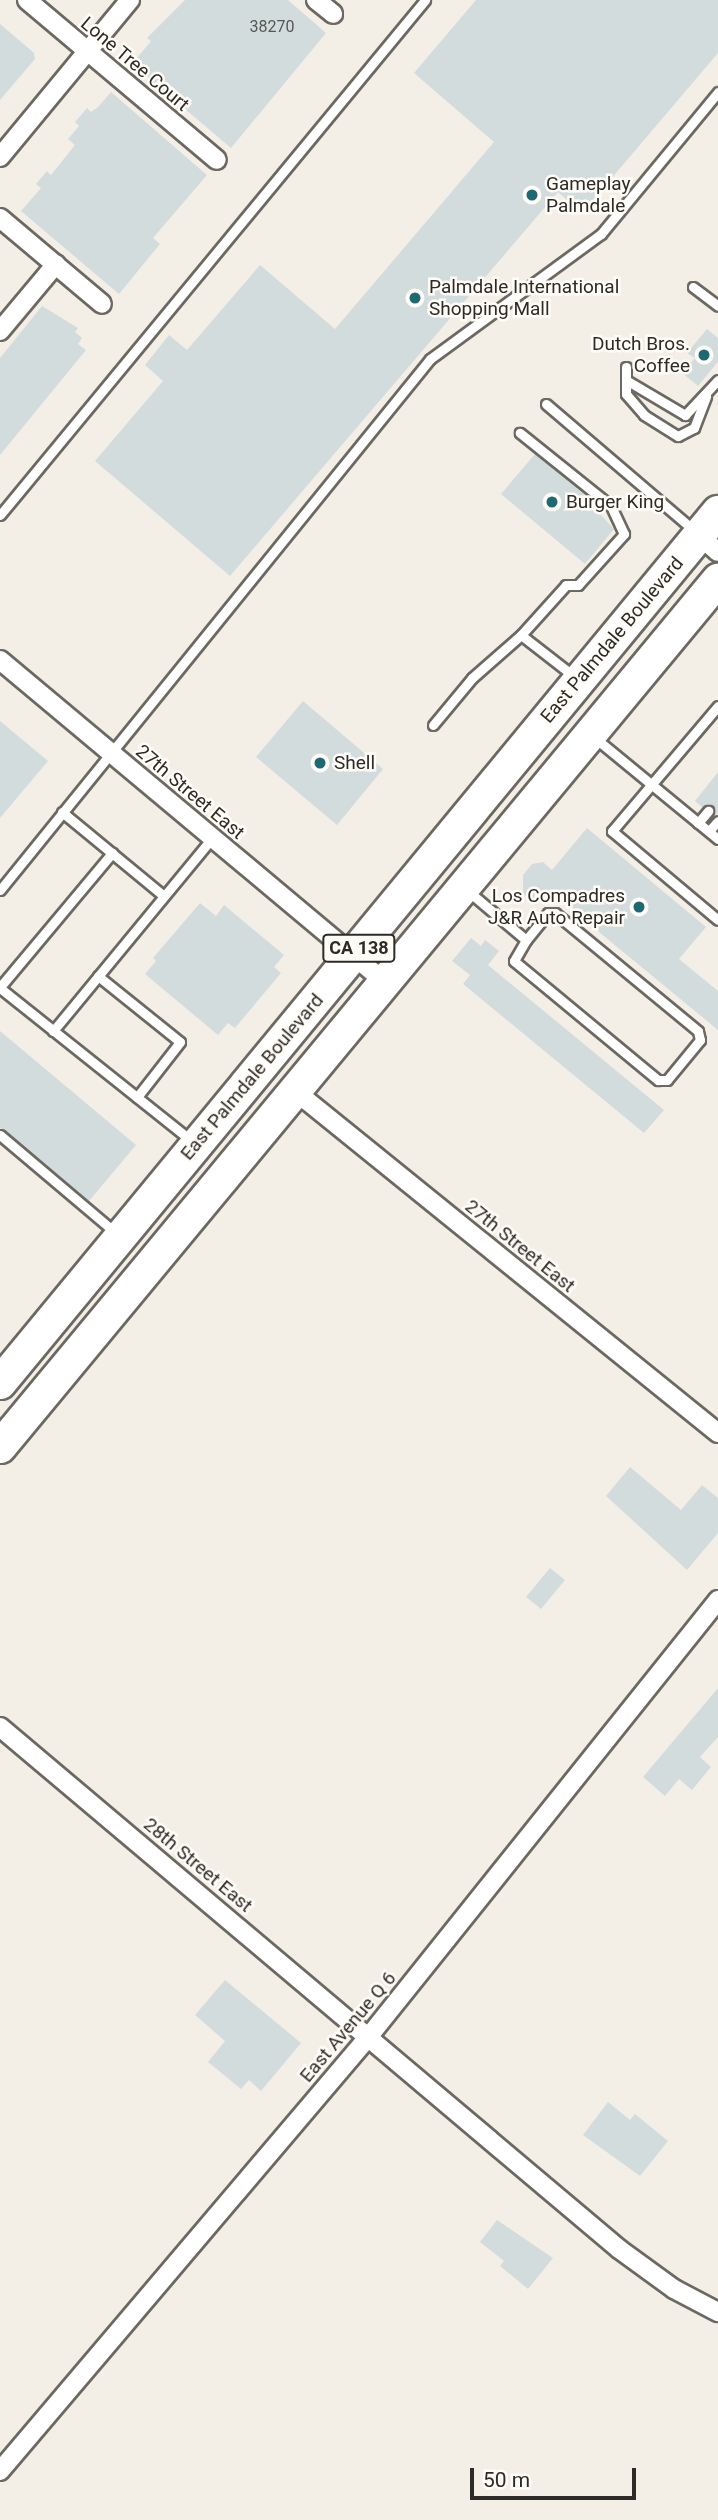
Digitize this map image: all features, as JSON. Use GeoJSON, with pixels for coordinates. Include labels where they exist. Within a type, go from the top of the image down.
{"type":"FeatureCollection","features":[{"type":"Feature","properties":{"kind":"highway","name":"East Palmdale Boulevard"},"geometry":{"type":"LineString","coordinates":[[0,1383],[578,680],[712,533]]}},
{"type":"Feature","properties":{"kind":"highway","name":"CA 138"},"geometry":{"type":"LineString","coordinates":[[0,1447],[718,580]]}},
{"type":"Feature","properties":{"kind":"street","name":"Lone Tree Court"},"geometry":{"type":"LineString","coordinates":[[27,0],[217,160]]}},
{"type":"Feature","properties":{"kind":"street"},"geometry":{"type":"LineString","coordinates":[[0,157],[130,0]]}},
{"type":"Feature","properties":{"kind":"street"},"geometry":{"type":"LineString","coordinates":[[316,0],[333,14]]}},
{"type":"Feature","properties":{"kind":"street"},"geometry":{"type":"LineString","coordinates":[[0,218],[102,304]]}},
{"type":"Feature","properties":{"kind":"street"},"geometry":{"type":"LineString","coordinates":[[0,331],[55,264]]}},
{"type":"Feature","properties":{"kind":"street","name":"27th Street East"},"geometry":{"type":"LineString","coordinates":[[0,660],[385,982]]}},
{"type":"Feature","properties":{"kind":"street","name":"27th Street East"},"geometry":{"type":"LineString","coordinates":[[295,1091],[718,1433]]}},
{"type":"Feature","properties":{"kind":"street","name":"East Avenue Q 6"},"geometry":{"type":"LineString","coordinates":[[0,2471],[370,2035],[718,1600]]}},
{"type":"Feature","properties":{"kind":"street","name":"28th Street East"},"geometry":{"type":"LineString","coordinates":[[0,1727],[370,2035],[619,2249],[674,2289],[718,2312]]}},
{"type":"Feature","properties":{"kind":"lane"},"geometry":{"type":"LineString","coordinates":[[0,515],[425,0]]}},
{"type":"Feature","properties":{"kind":"lane"},"geometry":{"type":"LineString","coordinates":[[0,890],[430,359],[601,234],[718,92]]}},
{"type":"Feature","properties":{"kind":"lane"},"geometry":{"type":"LineString","coordinates":[[693,287],[718,306]]}},
{"type":"Feature","properties":{"kind":"lane"},"geometry":{"type":"LineString","coordinates":[[626,366],[626,394],[644,415],[678,436],[694,428],[706,396]]}},
{"type":"Feature","properties":{"kind":"lane"},"geometry":{"type":"LineString","coordinates":[[626,380],[685,415],[706,396],[718,380]]}},
{"type":"Feature","properties":{"kind":"lane"},"geometry":{"type":"LineString","coordinates":[[546,404],[712,533]]}},
{"type":"Feature","properties":{"kind":"lane"},"geometry":{"type":"LineString","coordinates":[[433,725],[472,678],[521,635],[566,585],[578,586],[616,547],[624,534],[621,520],[611,506],[520,433]]}},
{"type":"Feature","properties":{"kind":"lane"},"geometry":{"type":"LineString","coordinates":[[521,635],[578,680]]}},
{"type":"Feature","properties":{"kind":"lane"},"geometry":{"type":"LineString","coordinates":[[718,707],[612,831],[718,920]]}},
{"type":"Feature","properties":{"kind":"lane"},"geometry":{"type":"LineString","coordinates":[[591,734],[718,839]]}},
{"type":"Feature","properties":{"kind":"lane"},"geometry":{"type":"LineString","coordinates":[[698,823],[708,811]]}},
{"type":"Feature","properties":{"kind":"lane"},"geometry":{"type":"LineString","coordinates":[[62,812],[164,896]]}},
{"type":"Feature","properties":{"kind":"lane"},"geometry":{"type":"LineString","coordinates":[[709,831],[718,821]]}},
{"type":"Feature","properties":{"kind":"lane"},"geometry":{"type":"LineString","coordinates":[[53,1031],[212,838]]}},
{"type":"Feature","properties":{"kind":"lane"},"geometry":{"type":"LineString","coordinates":[[112,853],[0,988],[196,1145]]}},
{"type":"Feature","properties":{"kind":"lane"},"geometry":{"type":"LineString","coordinates":[[464,888],[526,940]]}},
{"type":"Feature","properties":{"kind":"lane"},"geometry":{"type":"LineString","coordinates":[[548,913],[555,913],[698,1031],[700,1040],[667,1080],[658,1080],[514,961],[526,940],[548,913]]}},
{"type":"Feature","properties":{"kind":"lane"},"geometry":{"type":"LineString","coordinates":[[98,976],[180,1042],[137,1097]]}},
{"type":"Feature","properties":{"kind":"lane"},"geometry":{"type":"LineString","coordinates":[[0,1135],[120,1237]]}},
{"type":"Feature","properties":{"kind":"building"},"geometry":{"type":"Polygon","coordinates":[[[185,0],[288,0],[326,33],[231,148],[132,64],[151,41],[147,38],[185,0]]]}},
{"type":"Feature","properties":{"kind":"building","name":"Palmdale International Shopping Mall"},"geometry":{"type":"Polygon","coordinates":[[[476,0],[718,0],[718,53],[582,213],[558,192],[230,576],[95,461],[163,381],[145,365],[169,335],[187,350],[260,265],[335,329],[494,142],[414,73],[476,0]]]}},
{"type":"Feature","properties":{"kind":"building"},"geometry":{"type":"Polygon","coordinates":[[[0,24],[34,53],[35,59],[0,100],[0,24]]]}},
{"type":"Feature","properties":{"kind":"building"},"geometry":{"type":"Polygon","coordinates":[[[111,92],[207,175],[153,238],[160,244],[119,294],[21,211],[41,188],[36,184],[47,171],[51,175],[75,145],[68,139],[79,126],[75,122],[87,108],[91,112],[98,107],[111,92]]]}},
{"type":"Feature","properties":{"kind":"building"},"geometry":{"type":"Polygon","coordinates":[[[42,306],[78,328],[75,332],[82,338],[78,344],[86,350],[0,455],[0,358],[42,306]]]}},
{"type":"Feature","properties":{"kind":"building","name":"Dutch Bros. Coffee"},"geometry":{"type":"Polygon","coordinates":[[[707,329],[718,338],[718,362],[698,386],[682,373],[695,358],[687,353],[707,329]]]}},
{"type":"Feature","properties":{"kind":"building","name":"Burger King"},"geometry":{"type":"Polygon","coordinates":[[[535,454],[603,510],[600,514],[614,529],[585,564],[501,494],[535,454]]]}},
{"type":"Feature","properties":{"kind":"building","name":"Shell"},"geometry":{"type":"Polygon","coordinates":[[[303,701],[383,769],[337,825],[256,757],[303,701]]]}},
{"type":"Feature","properties":{"kind":"building"},"geometry":{"type":"Polygon","coordinates":[[[0,721],[48,761],[0,818],[0,721]]]}},
{"type":"Feature","properties":{"kind":"building"},"geometry":{"type":"Polygon","coordinates":[[[718,772],[718,814],[713,816],[712,805],[702,807],[695,801],[718,772]]]}},
{"type":"Feature","properties":{"kind":"building"},"geometry":{"type":"Polygon","coordinates":[[[587,828],[706,927],[679,959],[718,991],[718,1030],[548,890],[536,905],[523,894],[523,875],[532,864],[543,862],[552,870],[587,828]]]}},
{"type":"Feature","properties":{"kind":"building"},"geometry":{"type":"Polygon","coordinates":[[[200,903],[216,916],[224,905],[284,955],[274,967],[281,973],[235,1028],[228,1023],[218,1035],[145,974],[156,961],[153,958],[200,903]]]}},
{"type":"Feature","properties":{"kind":"building"},"geometry":{"type":"Polygon","coordinates":[[[471,938],[481,946],[485,940],[499,951],[488,965],[664,1110],[644,1133],[463,984],[470,975],[452,961],[471,938]]]}},
{"type":"Feature","properties":{"kind":"building"},"geometry":{"type":"Polygon","coordinates":[[[0,1031],[136,1145],[89,1201],[0,1128],[0,1031]]]}},
{"type":"Feature","properties":{"kind":"building"},"geometry":{"type":"Polygon","coordinates":[[[630,1467],[681,1510],[702,1485],[718,1498],[718,1533],[687,1570],[606,1496],[630,1467]]]}},
{"type":"Feature","properties":{"kind":"building"},"geometry":{"type":"Polygon","coordinates":[[[550,1568],[565,1580],[541,1609],[526,1597],[550,1568]]]}},
{"type":"Feature","properties":{"kind":"building"},"geometry":{"type":"Polygon","coordinates":[[[718,1688],[718,1737],[700,1757],[711,1767],[692,1790],[679,1779],[665,1796],[643,1777],[718,1688]]]}},
{"type":"Feature","properties":{"kind":"building"},"geometry":{"type":"Polygon","coordinates":[[[225,1980],[301,2043],[261,2091],[249,2080],[241,2089],[208,2062],[225,2041],[195,2015],[225,1980]]]}},
{"type":"Feature","properties":{"kind":"building"},"geometry":{"type":"Polygon","coordinates":[[[608,2102],[630,2120],[635,2114],[668,2141],[640,2176],[583,2135],[608,2102]]]}},
{"type":"Feature","properties":{"kind":"building"},"geometry":{"type":"Polygon","coordinates":[[[497,2220],[553,2258],[528,2289],[500,2266],[504,2261],[480,2242],[497,2220]]]}},
{"type":"Feature","properties":{"kind":"place","name":"Gameplay Palmdale"},"geometry":{"type":"Point","coordinates":[532,195]}},
{"type":"Feature","properties":{"kind":"place","name":"Palmdale International Shopping Mall"},"geometry":{"type":"Point","coordinates":[415,298]}},
{"type":"Feature","properties":{"kind":"place","name":"Dutch Bros. Coffee"},"geometry":{"type":"Point","coordinates":[704,355]}},
{"type":"Feature","properties":{"kind":"place","name":"Burger King"},"geometry":{"type":"Point","coordinates":[552,502]}},
{"type":"Feature","properties":{"kind":"place","name":"Shell"},"geometry":{"type":"Point","coordinates":[320,763]}},
{"type":"Feature","properties":{"kind":"place","name":"Los Compadres J&R Auto Repair"},"geometry":{"type":"Point","coordinates":[639,907]}}]}
